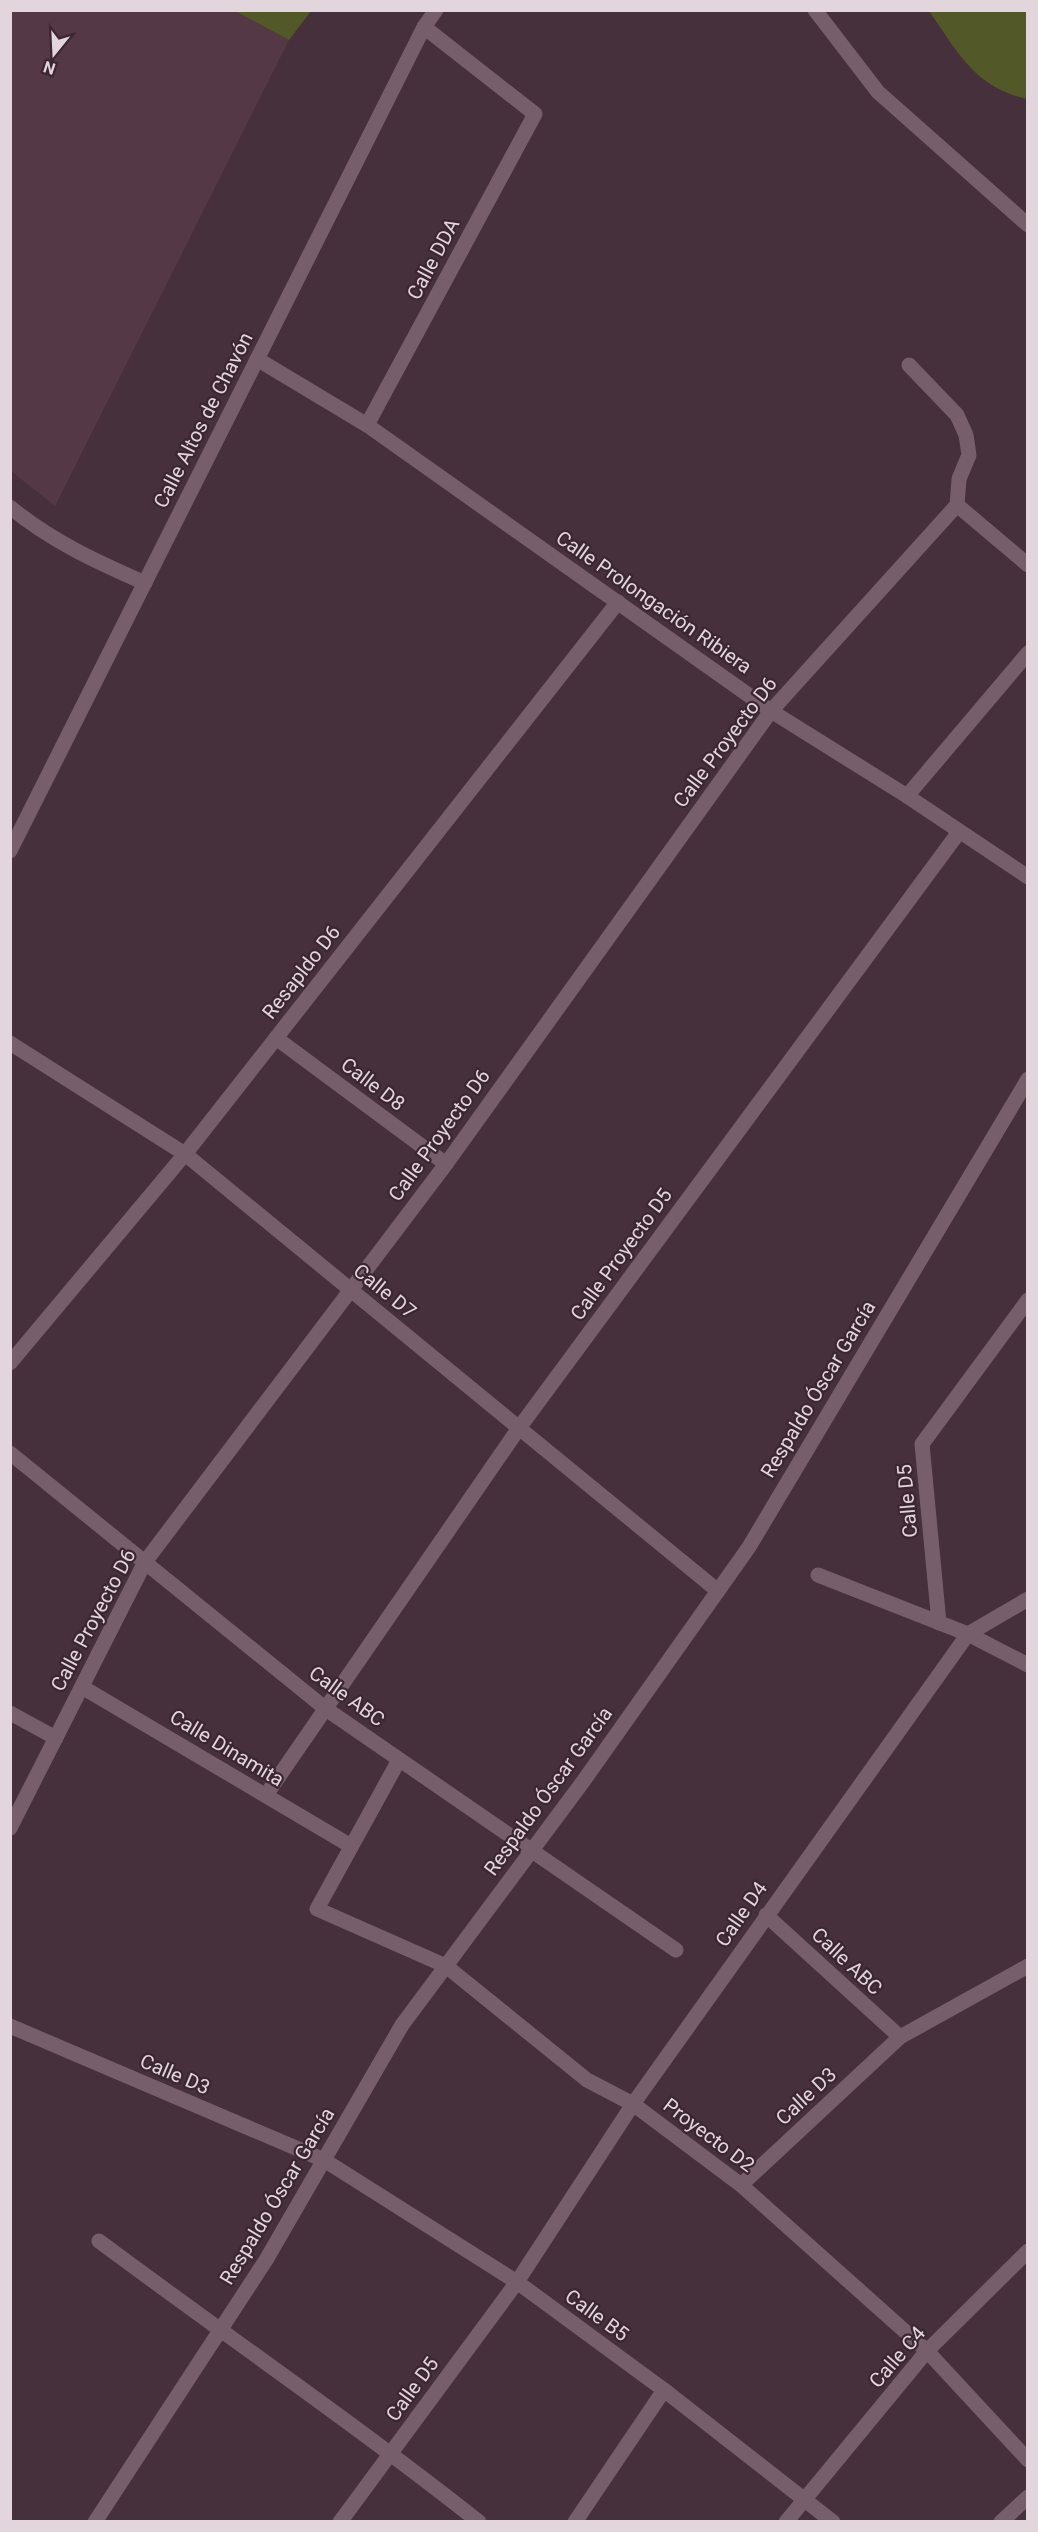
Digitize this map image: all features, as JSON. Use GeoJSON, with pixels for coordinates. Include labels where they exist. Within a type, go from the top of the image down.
{"type":"FeatureCollection","features":[{"type":"Feature","properties":{"kind":"street","name":"Calle Altos de Chavón"},"geometry":{"type":"LineString","coordinates":[[10,850],[424,27],[436,10]]}},
{"type":"Feature","properties":{"kind":"street"},"geometry":{"type":"LineString","coordinates":[[815,10],[878,92],[1028,225]]}},
{"type":"Feature","properties":{"kind":"street","name":"Calle DDA"},"geometry":{"type":"LineString","coordinates":[[367,425],[535,114],[424,27]]}},
{"type":"Feature","properties":{"kind":"street","name":"Calle Prolongación Ribiera"},"geometry":{"type":"LineString","coordinates":[[257,359],[367,425],[771,711],[907,796],[1028,878]]}},
{"type":"Feature","properties":{"kind":"street"},"geometry":{"type":"LineString","coordinates":[[909,365],[957,415],[966,435],[969,455],[959,479],[957,505],[1028,565]]}},
{"type":"Feature","properties":{"kind":"street","name":"Calle Proyecto D6"},"geometry":{"type":"LineString","coordinates":[[10,1828],[145,1562],[446,1164],[771,711],[957,505]]}},
{"type":"Feature","properties":{"kind":"street"},"geometry":{"type":"LineString","coordinates":[[10,507],[30,523],[80,554],[145,583]]}},
{"type":"Feature","properties":{"kind":"street","name":"Resapldo D6"},"geometry":{"type":"LineString","coordinates":[[10,1363],[185,1154],[618,602]]}},
{"type":"Feature","properties":{"kind":"street"},"geometry":{"type":"LineString","coordinates":[[907,796],[1028,653]]}},
{"type":"Feature","properties":{"kind":"street","name":"Calle Proyecto D5"},"geometry":{"type":"LineString","coordinates":[[266,1795],[519,1428],[959,832]]}},
{"type":"Feature","properties":{"kind":"street","name":"Calle D8"},"geometry":{"type":"LineString","coordinates":[[276,1038],[446,1164]]}},
{"type":"Feature","properties":{"kind":"street","name":"Calle D7"},"geometry":{"type":"LineString","coordinates":[[10,1043],[185,1154],[718,1591]]}},
{"type":"Feature","properties":{"kind":"street","name":"Respaldo Óscar García"},"geometry":{"type":"LineString","coordinates":[[95,2522],[266,2260],[402,2025],[531,1851],[749,1547],[1028,1079]]}},
{"type":"Feature","properties":{"kind":"street","name":"Calle D5"},"geometry":{"type":"LineString","coordinates":[[939,1623],[922,1444],[1028,1300]]}},
{"type":"Feature","properties":{"kind":"street","name":"Calle ABC"},"geometry":{"type":"LineString","coordinates":[[10,1453],[326,1709],[676,1950]]}},
{"type":"Feature","properties":{"kind":"street"},"geometry":{"type":"LineString","coordinates":[[818,1575],[968,1634],[1028,1665]]}},
{"type":"Feature","properties":{"kind":"street","name":"Calle D4"},"geometry":{"type":"LineString","coordinates":[[518,2282],[633,2103],[968,1634],[1028,1599]]}},
{"type":"Feature","properties":{"kind":"street","name":"Calle Dinamita"},"geometry":{"type":"LineString","coordinates":[[82,1687],[351,1846]]}},
{"type":"Feature","properties":{"kind":"street"},"geometry":{"type":"LineString","coordinates":[[10,1713],[56,1738]]}},
{"type":"Feature","properties":{"kind":"street"},"geometry":{"type":"LineString","coordinates":[[351,1846],[399,1760]]}},
{"type":"Feature","properties":{"kind":"street","name":"Proyecto D2"},"geometry":{"type":"LineString","coordinates":[[351,1846],[317,1909],[446,1966],[587,2080],[633,2103],[741,2185],[927,2351],[1028,2460]]}},
{"type":"Feature","properties":{"kind":"street","name":"Calle ABC"},"geometry":{"type":"LineString","coordinates":[[766,1915],[900,2037]]}},
{"type":"Feature","properties":{"kind":"street","name":"Calle D3"},"geometry":{"type":"LineString","coordinates":[[741,2185],[900,2037],[1028,1966]]}},
{"type":"Feature","properties":{"kind":"street","name":"Calle D3"},"geometry":{"type":"LineString","coordinates":[[10,2026],[324,2160]]}},
{"type":"Feature","properties":{"kind":"street","name":"Calle B5"},"geometry":{"type":"LineString","coordinates":[[324,2160],[518,2282],[806,2498],[833,2522]]}},
{"type":"Feature","properties":{"kind":"street"},"geometry":{"type":"LineString","coordinates":[[99,2241],[391,2453],[479,2522]]}},
{"type":"Feature","properties":{"kind":"street","name":"Calle C4"},"geometry":{"type":"LineString","coordinates":[[786,2522],[927,2351],[1028,2251]]}},
{"type":"Feature","properties":{"kind":"street","name":"Calle D5"},"geometry":{"type":"LineString","coordinates":[[340,2522],[518,2282]]}},
{"type":"Feature","properties":{"kind":"street"},"geometry":{"type":"LineString","coordinates":[[575,2522],[664,2390]]}},
{"type":"Feature","properties":{"kind":"street"},"geometry":{"type":"LineString","coordinates":[[1001,2522],[1028,2497]]}},
{"type":"Feature","properties":{"kind":"shaded area"},"geometry":{"type":"Polygon","coordinates":[[[10,11],[235,11],[289,40],[55,506],[11,471],[10,11]]]}},
{"type":"Feature","properties":{"kind":"green space"},"geometry":{"type":"Polygon","coordinates":[[[235,11],[311,11],[289,40],[235,11]]]}},
{"type":"Feature","properties":{"kind":"green space"},"geometry":{"type":"Polygon","coordinates":[[[929,11],[1027,11],[1027,99],[993,86],[980,77],[959,54],[929,11]]]}}]}
